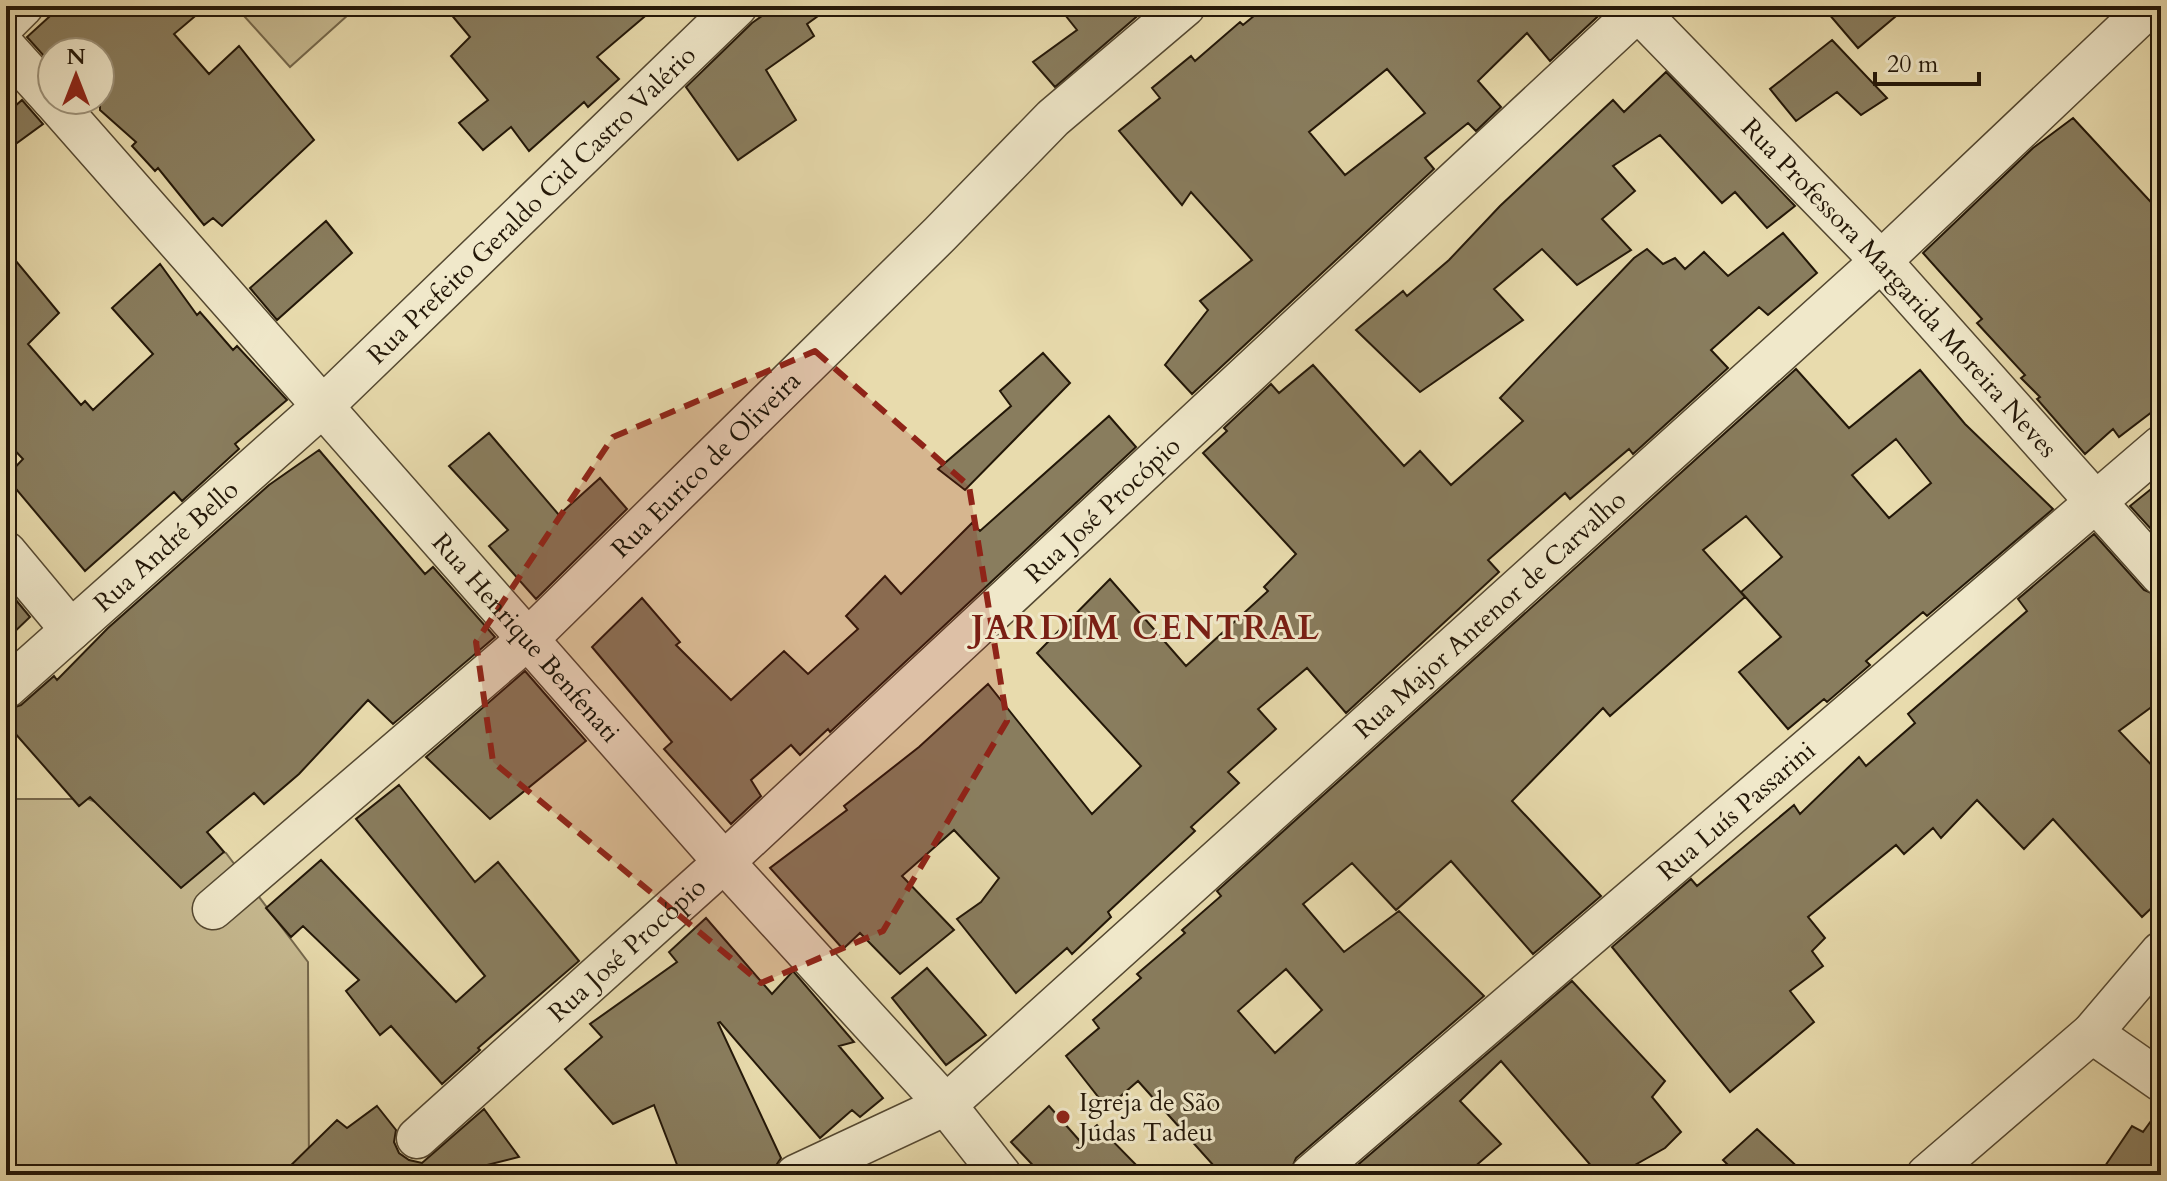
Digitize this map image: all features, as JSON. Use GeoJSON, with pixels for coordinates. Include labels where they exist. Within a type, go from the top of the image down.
{"type":"FeatureCollection","features":[{"type":"Feature","properties":{"kind":"street"},"geometry":{"type":"LineString","coordinates":[[6,23],[23,6]]}},
{"type":"Feature","properties":{"kind":"street","name":"Rua Prefeito Geraldo Cid Castro Valério"},"geometry":{"type":"LineString","coordinates":[[324,405],[737,6]]}},
{"type":"Feature","properties":{"kind":"street","name":"Rua Eurico de Oliveira"},"geometry":{"type":"LineString","coordinates":[[213,909],[529,638],[940,234],[1053,118],[1185,6]]}},
{"type":"Feature","properties":{"kind":"street","name":"Rua Major Antenor de Carvalho"},"geometry":{"type":"LineString","coordinates":[[796,1175],[946,1105],[1881,261],[2150,6]]}},
{"type":"Feature","properties":{"kind":"street","name":"Rua Professora Margarida Moreira Neves"},"geometry":{"type":"LineString","coordinates":[[1638,8],[1881,261],[2161,575]]}},
{"type":"Feature","properties":{"kind":"street","name":"Rua José Procópio"},"geometry":{"type":"LineString","coordinates":[[417,1138],[724,862],[1638,8]]}},
{"type":"Feature","properties":{"kind":"street","name":"Rua Henrique Benfenati"},"geometry":{"type":"LineString","coordinates":[[6,48],[36,82]]}},
{"type":"Feature","properties":{"kind":"street","name":"Rua Henrique Benfenati"},"geometry":{"type":"LineString","coordinates":[[66,116],[724,862],[946,1105],[1001,1175]]}},
{"type":"Feature","properties":{"kind":"street","name":"Rua André Bello"},"geometry":{"type":"LineString","coordinates":[[6,688],[324,405]]}},
{"type":"Feature","properties":{"kind":"street","name":"Rua Luís Passarini"},"geometry":{"type":"LineString","coordinates":[[1311,1175],[2161,446]]}},
{"type":"Feature","properties":{"kind":"street"},"geometry":{"type":"LineString","coordinates":[[6,552],[71,630]]}},
{"type":"Feature","properties":{"kind":"street"},"geometry":{"type":"LineString","coordinates":[[1927,1175],[2092,1033],[2161,952]]}},
{"type":"Feature","properties":{"kind":"street"},"geometry":{"type":"LineString","coordinates":[[2092,1033],[2161,1081]]}},
{"type":"Feature","properties":{"kind":"highlighted area"},"geometry":{"type":"Polygon","coordinates":[[[815,351],[969,486],[1007,721],[883,931],[761,983],[493,762],[476,642],[613,437],[815,351]]]}},
{"type":"Feature","properties":{"kind":"shaded area"},"geometry":{"type":"Polygon","coordinates":[[[235,6],[358,6],[290,67],[235,6]]]}},
{"type":"Feature","properties":{"kind":"shaded area"},"geometry":{"type":"Polygon","coordinates":[[[6,799],[88,799],[226,853],[308,962],[309,1175],[6,1175],[6,799]]]}},
{"type":"Feature","properties":{"kind":"building"},"geometry":{"type":"Polygon","coordinates":[[[61,6],[207,6],[174,34],[209,74],[239,46],[314,140],[222,226],[213,218],[204,225],[158,168],[155,171],[132,146],[136,142],[107,116],[116,116],[116,36],[36,36],[36,47],[27,37],[61,6]]]}},
{"type":"Feature","properties":{"kind":"building"},"geometry":{"type":"Polygon","coordinates":[[[444,6],[657,6],[597,57],[619,79],[588,107],[584,102],[529,151],[511,127],[483,150],[459,123],[488,100],[451,56],[470,37],[444,6]]]}},
{"type":"Feature","properties":{"kind":"building"},"geometry":{"type":"Polygon","coordinates":[[[776,6],[832,6],[807,24],[814,36],[766,70],[796,120],[738,160],[686,87],[752,23],[776,6]]]}},
{"type":"Feature","properties":{"kind":"building"},"geometry":{"type":"Polygon","coordinates":[[[1058,6],[1149,6],[1055,87],[1033,62],[1077,30],[1058,6]]]}},
{"type":"Feature","properties":{"kind":"building"},"geometry":{"type":"Polygon","coordinates":[[[1266,6],[1609,6],[1550,61],[1527,33],[1478,81],[1501,107],[1476,131],[1468,123],[1425,158],[1434,169],[1192,394],[1165,365],[1208,310],[1200,301],[1252,260],[1191,192],[1182,205],[1119,131],[1160,98],[1152,88],[1191,56],[1195,61],[1240,22],[1243,25],[1266,6]],[[1387,69],[1309,132],[1345,175],[1425,113],[1387,69]]]}},
{"type":"Feature","properties":{"kind":"building"},"geometry":{"type":"Polygon","coordinates":[[[1822,6],[1908,6],[1858,48],[1822,6]]]}},
{"type":"Feature","properties":{"kind":"building"},"geometry":{"type":"Polygon","coordinates":[[[1832,40],[1887,98],[1861,115],[1837,92],[1796,121],[1770,89],[1832,40]]]}},
{"type":"Feature","properties":{"kind":"building"},"geometry":{"type":"Polygon","coordinates":[[[1666,72],[1795,206],[1767,228],[1735,192],[1722,203],[1660,135],[1613,166],[1635,191],[1602,219],[1631,250],[1577,285],[1542,249],[1494,289],[1523,320],[1420,392],[1356,330],[1403,291],[1407,296],[1449,260],[1500,206],[1613,100],[1624,112],[1666,72]]]}},
{"type":"Feature","properties":{"kind":"building"},"geometry":{"type":"Polygon","coordinates":[[[22,100],[43,124],[6,151],[6,114],[22,100]]]}},
{"type":"Feature","properties":{"kind":"building"},"geometry":{"type":"Polygon","coordinates":[[[2073,118],[2161,213],[2161,405],[2119,437],[2113,429],[2085,454],[2021,378],[2025,375],[1977,323],[1982,319],[1923,253],[2033,148],[2073,118]]]}},
{"type":"Feature","properties":{"kind":"building"},"geometry":{"type":"Polygon","coordinates":[[[326,221],[352,253],[277,320],[250,288],[326,221]]]}},
{"type":"Feature","properties":{"kind":"building"},"geometry":{"type":"Polygon","coordinates":[[[1783,233],[1817,273],[1768,315],[1759,307],[1711,350],[1728,368],[1633,454],[1629,449],[1570,499],[1565,493],[1488,560],[1499,572],[1346,713],[1307,668],[1258,709],[1276,729],[1228,772],[1239,783],[1191,827],[1195,831],[1108,912],[1111,917],[1072,954],[1067,948],[1016,993],[957,919],[981,902],[999,878],[954,830],[902,876],[954,930],[900,974],[860,933],[843,949],[770,868],[847,810],[844,806],[919,747],[988,684],[1092,814],[1141,766],[1037,653],[1110,579],[1186,666],[1268,591],[1264,587],[1296,554],[1203,453],[1227,431],[1224,428],[1271,384],[1279,393],[1313,365],[1404,466],[1420,451],[1451,485],[1523,421],[1500,398],[1634,258],[1647,249],[1663,264],[1675,258],[1685,269],[1704,252],[1728,276],[1783,233]]]}},
{"type":"Feature","properties":{"kind":"building"},"geometry":{"type":"Polygon","coordinates":[[[6,249],[59,313],[28,344],[81,405],[85,401],[93,410],[153,354],[112,308],[160,264],[197,315],[200,312],[233,350],[237,346],[287,400],[235,444],[239,449],[182,501],[174,492],[85,571],[6,477],[23,459],[6,441],[6,249]]]}},
{"type":"Feature","properties":{"kind":"building"},"geometry":{"type":"Polygon","coordinates":[[[1043,353],[1070,383],[965,490],[938,469],[1011,406],[1000,391],[1043,353]]]}},
{"type":"Feature","properties":{"kind":"building"},"geometry":{"type":"Polygon","coordinates":[[[1796,369],[1849,428],[1920,370],[1965,424],[2053,509],[1927,616],[1923,612],[1866,661],[1870,665],[1827,702],[1824,699],[1788,729],[1739,672],[1781,637],[1741,592],[1782,557],[1746,516],[1703,550],[1745,597],[1610,716],[1603,708],[1512,801],[1601,896],[1533,954],[1451,861],[1396,910],[1352,863],[1303,904],[1344,952],[1399,911],[1484,996],[1296,1158],[1289,1175],[1222,1175],[1138,1081],[1107,1108],[1066,1056],[1099,1028],[1093,1020],[1141,978],[1137,974],[1185,933],[1182,930],[1221,896],[1217,891],[1796,369]],[[1896,439],[1852,475],[1889,518],[1931,483],[1896,439]],[[1286,969],[1238,1011],[1275,1053],[1322,1010],[1286,969]]]}},
{"type":"Feature","properties":{"kind":"building"},"geometry":{"type":"Polygon","coordinates":[[[1109,416],[1136,447],[830,732],[828,729],[800,755],[791,745],[751,780],[761,796],[731,824],[664,749],[672,742],[592,647],[642,598],[680,642],[676,645],[731,700],[784,651],[808,674],[858,629],[846,616],[885,576],[901,594],[972,523],[980,531],[1109,416]]]}},
{"type":"Feature","properties":{"kind":"building"},"geometry":{"type":"Polygon","coordinates":[[[489,433],[559,515],[600,478],[627,509],[536,599],[489,546],[508,530],[449,466],[489,433]]]}},
{"type":"Feature","properties":{"kind":"building"},"geometry":{"type":"Polygon","coordinates":[[[319,450],[425,574],[433,567],[495,637],[393,724],[368,700],[299,774],[264,804],[254,793],[207,832],[224,852],[181,888],[90,797],[79,806],[6,723],[6,710],[21,705],[54,676],[57,680],[108,628],[269,485],[319,450]]]}},
{"type":"Feature","properties":{"kind":"building"},"geometry":{"type":"Polygon","coordinates":[[[2161,481],[2161,540],[2130,506],[2161,481]]]}},
{"type":"Feature","properties":{"kind":"building"},"geometry":{"type":"Polygon","coordinates":[[[2094,534],[2144,590],[2161,597],[2161,700],[2119,731],[2161,775],[2161,899],[2142,917],[2053,819],[2024,849],[1977,800],[1941,838],[1933,828],[1904,854],[1896,845],[1808,917],[1825,938],[1812,951],[1823,966],[1790,991],[1814,1022],[1730,1092],[1612,947],[1691,879],[1697,886],[1794,805],[1800,814],[1859,757],[1866,766],[1915,723],[1908,714],[2027,611],[2018,599],[2094,534]]]}},
{"type":"Feature","properties":{"kind":"building"},"geometry":{"type":"Polygon","coordinates":[[[6,588],[30,617],[6,640],[6,588]]]}},
{"type":"Feature","properties":{"kind":"building"},"geometry":{"type":"Polygon","coordinates":[[[525,671],[586,741],[490,819],[426,757],[525,671]]]}},
{"type":"Feature","properties":{"kind":"building"},"geometry":{"type":"Polygon","coordinates":[[[399,785],[475,882],[498,862],[579,961],[478,1048],[480,1050],[442,1084],[391,1026],[380,1035],[346,991],[359,980],[303,926],[291,937],[266,908],[321,860],[456,1002],[485,976],[356,819],[399,785]]]}},
{"type":"Feature","properties":{"kind":"building"},"geometry":{"type":"Polygon","coordinates":[[[706,918],[772,994],[793,971],[854,1042],[839,1046],[883,1098],[860,1117],[852,1110],[820,1138],[718,1023],[781,1158],[775,1167],[760,1175],[681,1175],[654,1105],[613,1124],[565,1069],[602,1037],[590,1024],[677,962],[669,952],[706,918]]]}},
{"type":"Feature","properties":{"kind":"building"},"geometry":{"type":"Polygon","coordinates":[[[927,968],[986,1035],[946,1065],[892,998],[927,968]]]}},
{"type":"Feature","properties":{"kind":"building"},"geometry":{"type":"Polygon","coordinates":[[[1572,981],[1665,1081],[1652,1097],[1681,1132],[1665,1148],[1617,1175],[1599,1175],[1501,1061],[1460,1101],[1501,1144],[1465,1175],[1346,1175],[1572,981]]]}},
{"type":"Feature","properties":{"kind":"building"},"geometry":{"type":"Polygon","coordinates":[[[377,1106],[396,1130],[394,1142],[399,1153],[409,1160],[422,1163],[484,1109],[519,1157],[447,1175],[281,1175],[337,1120],[347,1128],[377,1106]]]}},
{"type":"Feature","properties":{"kind":"building","name":"Igreja de São Judas Tadeu"},"geometry":{"type":"Polygon","coordinates":[[[1049,1106],[1079,1140],[1097,1125],[1146,1175],[1042,1175],[1011,1142],[1049,1106]]]}},
{"type":"Feature","properties":{"kind":"building"},"geometry":{"type":"Polygon","coordinates":[[[2161,1107],[2161,1175],[2099,1175],[2132,1126],[2143,1132],[2161,1107]]]}},
{"type":"Feature","properties":{"kind":"building"},"geometry":{"type":"Polygon","coordinates":[[[1757,1129],[1806,1175],[1738,1175],[1723,1160],[1757,1129]]]}},
{"type":"Feature","properties":{"kind":"place","name":"Igreja de São Judas Tadeu"},"geometry":{"type":"Point","coordinates":[1063,1117]}},
{"type":"Feature","properties":{"kind":"district","name":"JARDIM CENTRAL"},"geometry":{"type":"Point","coordinates":[1146,628]}}]}
